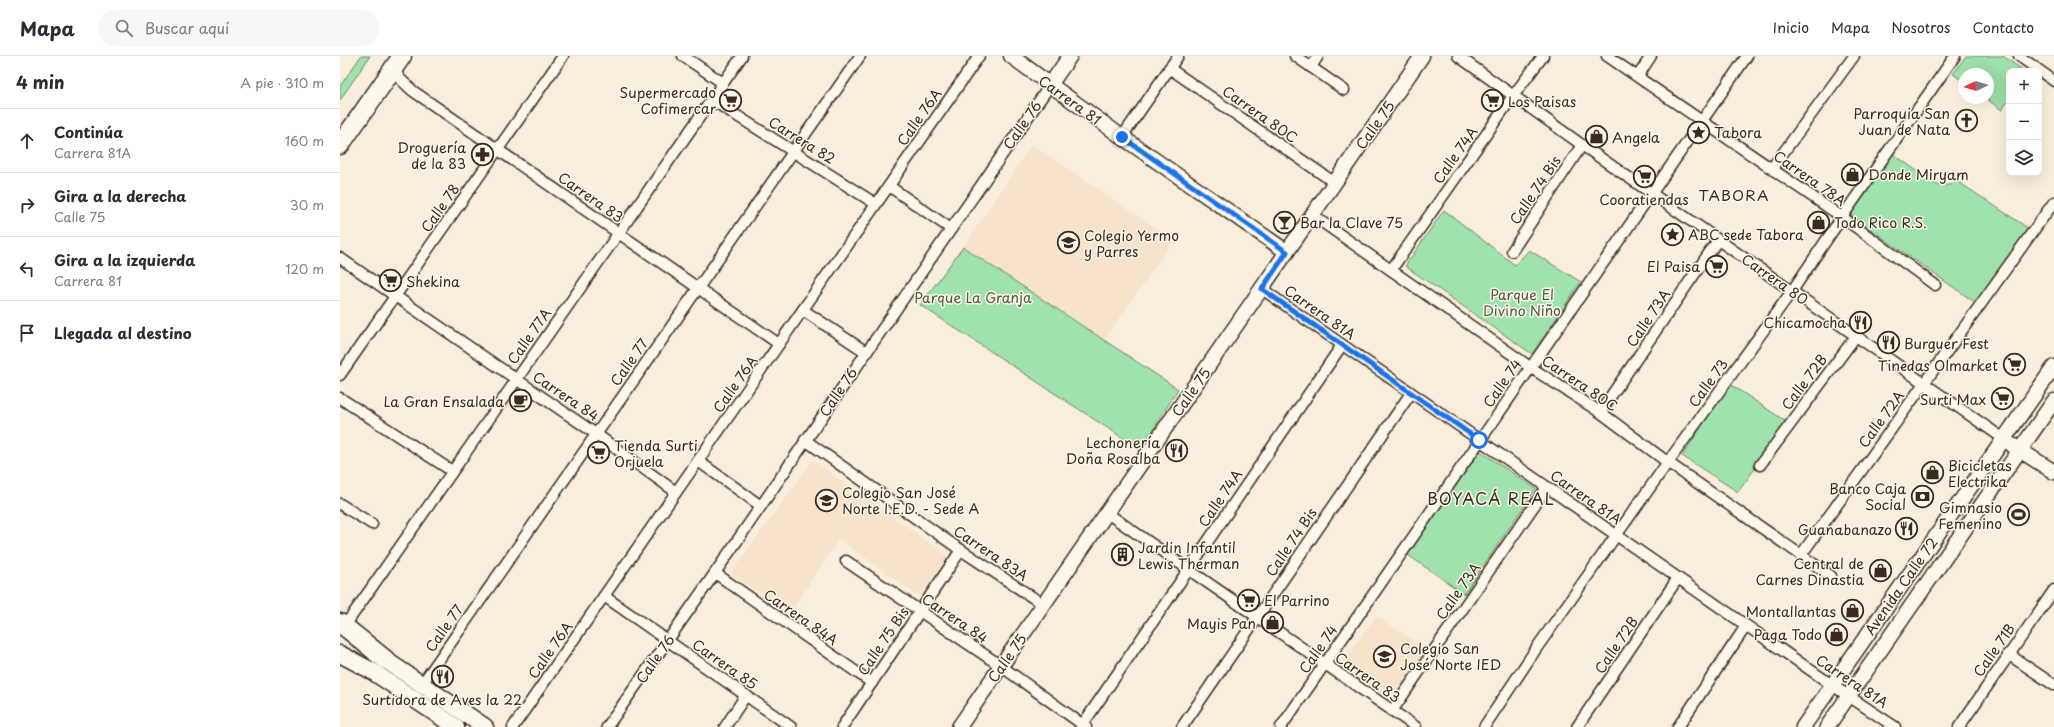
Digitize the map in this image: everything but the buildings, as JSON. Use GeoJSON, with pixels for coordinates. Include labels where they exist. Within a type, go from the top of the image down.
{"type":"FeatureCollection","features":[{"type":"Feature","properties":{"kind":"highway"},"geometry":{"type":"LineString","coordinates":[[340,145],[398,62]]}},
{"type":"Feature","properties":{"kind":"highway"},"geometry":{"type":"LineString","coordinates":[[341,629],[386,660]]}},
{"type":"Feature","properties":{"kind":"main road"},"geometry":{"type":"LineString","coordinates":[[340,654],[372,671],[456,727]]}},
{"type":"Feature","properties":{"kind":"main road"},"geometry":{"type":"LineString","coordinates":[[386,660],[485,727]]}},
{"type":"Feature","properties":{"kind":"street","name":"Calle 78"},"geometry":{"type":"LineString","coordinates":[[340,375],[563,56]]}},
{"type":"Feature","properties":{"kind":"street"},"geometry":{"type":"LineString","coordinates":[[683,56],[723,83]]}},
{"type":"Feature","properties":{"kind":"street","name":"Calle 77A"},"geometry":{"type":"LineString","coordinates":[[341,629],[742,56]]}},
{"type":"Feature","properties":{"kind":"street","name":"Calle 77"},"geometry":{"type":"LineString","coordinates":[[422,684],[860,56]]}},
{"type":"Feature","properties":{"kind":"street","name":"Calle 76A"},"geometry":{"type":"LineString","coordinates":[[513,727],[979,56]]}},
{"type":"Feature","properties":{"kind":"street","name":"Carrera 81"},"geometry":{"type":"LineString","coordinates":[[1011,56],[1122,137],[1287,252]]}},
{"type":"Feature","properties":{"kind":"street","name":"Calle 76"},"geometry":{"type":"LineString","coordinates":[[606,727],[715,574],[805,440],[1070,56]]}},
{"type":"Feature","properties":{"kind":"street"},"geometry":{"type":"LineString","coordinates":[[1122,137],[1178,56]]}},
{"type":"Feature","properties":{"kind":"street"},"geometry":{"type":"LineString","coordinates":[[1295,56],[1344,90]]}},
{"type":"Feature","properties":{"kind":"street"},"geometry":{"type":"LineString","coordinates":[[1311,66],[1318,56]]}},
{"type":"Feature","properties":{"kind":"street","name":"Calle 75"},"geometry":{"type":"LineString","coordinates":[[960,727],[1422,56]]}},
{"type":"Feature","properties":{"kind":"street","name":"Carrera 80"},"geometry":{"type":"LineString","coordinates":[[1458,56],[1718,240],[2004,439],[2054,472]]}},
{"type":"Feature","properties":{"kind":"street","name":"Calle 74A"},"geometry":{"type":"LineString","coordinates":[[1391,270],[1513,96],[1543,56]]}},
{"type":"Feature","properties":{"kind":"street","name":"Carrera 78A"},"geometry":{"type":"LineString","coordinates":[[1607,56],[1842,216],[1935,286]]}},
{"type":"Feature","properties":{"kind":"street"},"geometry":{"type":"LineString","coordinates":[[1638,76],[1651,56]]}},
{"type":"Feature","properties":{"kind":"street","name":"Calle 74"},"geometry":{"type":"LineString","coordinates":[[1281,727],[1479,440],[1748,56]]}},
{"type":"Feature","properties":{"kind":"street"},"geometry":{"type":"LineString","coordinates":[[1772,168],[1854,56]]}},
{"type":"Feature","properties":{"kind":"street","name":"Calle 73"},"geometry":{"type":"LineString","coordinates":[[1484,727],[1616,535],[1792,291],[1842,216],[1955,56]]}},
{"type":"Feature","properties":{"kind":"street"},"geometry":{"type":"LineString","coordinates":[[2018,56],[2054,81]]}},
{"type":"Feature","properties":{"kind":"street","name":"Carrera 83"},"geometry":{"type":"LineString","coordinates":[[398,62],[399,78],[413,91],[779,344]]}},
{"type":"Feature","properties":{"kind":"street","name":"Carrera 80C"},"geometry":{"type":"LineString","coordinates":[[1169,68],[1335,183]]}},
{"type":"Feature","properties":{"kind":"street","name":"Carrera 82"},"geometry":{"type":"LineString","coordinates":[[712,100],[876,204]]}},
{"type":"Feature","properties":{"kind":"street","name":"Calle 74 Bis"},"geometry":{"type":"LineString","coordinates":[[1512,251],[1582,145]]}},
{"type":"Feature","properties":{"kind":"street"},"geometry":{"type":"LineString","coordinates":[[888,186],[950,229]]}},
{"type":"Feature","properties":{"kind":"street","name":"Calle 72A"},"geometry":{"type":"LineString","coordinates":[[1801,555],[2054,202]]}},
{"type":"Feature","properties":{"kind":"street","name":"Carrera 80C"},"geometry":{"type":"LineString","coordinates":[[1312,215],[1530,367],[1600,412],[1668,462],[1831,576]]}},
{"type":"Feature","properties":{"kind":"street","name":"Calle 73A"},"geometry":{"type":"LineString","coordinates":[[1600,412],[1718,240]]}},
{"type":"Feature","properties":{"kind":"street","name":"Carrera 84"},"geometry":{"type":"LineString","coordinates":[[340,258],[596,434],[676,492]]}},
{"type":"Feature","properties":{"kind":"street","name":"Carrera 81A"},"geometry":{"type":"LineString","coordinates":[[1262,289],[1746,626],[1895,727]]}},
{"type":"Feature","properties":{"kind":"street"},"geometry":{"type":"LineString","coordinates":[[803,310],[866,352]]}},
{"type":"Feature","properties":{"kind":"street","name":"Calle 72B"},"geometry":{"type":"LineString","coordinates":[[1760,465],[1856,336]]}},
{"type":"Feature","properties":{"kind":"street","name":"Calle 74A"},"geometry":{"type":"LineString","coordinates":[[1084,726],[1188,569],[1342,345]]}},
{"type":"Feature","properties":{"kind":"street","name":"Avenida Calle 72"},"geometry":{"type":"LineString","coordinates":[[1804,727],[2054,367]]}},
{"type":"Feature","properties":{"kind":"street","name":"Calle 74 Bis"},"geometry":{"type":"LineString","coordinates":[[1182,727],[1412,393]]}},
{"type":"Feature","properties":{"kind":"street"},"geometry":{"type":"LineString","coordinates":[[340,398],[452,471]]}},
{"type":"Feature","properties":{"kind":"street","name":"Avenida Calle 72"},"geometry":{"type":"LineString","coordinates":[[1827,727],[2054,401]]}},
{"type":"Feature","properties":{"kind":"street","name":"Carrera 83A"},"geometry":{"type":"LineString","coordinates":[[805,440],[961,550],[1044,605]]}},
{"type":"Feature","properties":{"kind":"street"},"geometry":{"type":"LineString","coordinates":[[698,461],[761,506]]}},
{"type":"Feature","properties":{"kind":"street","name":"Calle 73A"},"geometry":{"type":"LineString","coordinates":[[1392,711],[1547,487]]}},
{"type":"Feature","properties":{"kind":"street"},"geometry":{"type":"LineString","coordinates":[[340,504],[372,524]]}},
{"type":"Feature","properties":{"kind":"street","name":"Carrera 83"},"geometry":{"type":"LineString","coordinates":[[1107,513],[1416,727]]}},
{"type":"Feature","properties":{"kind":"street","name":"Calle 75 Bis"},"geometry":{"type":"LineString","coordinates":[[842,727],[961,550]]}},
{"type":"Feature","properties":{"kind":"street","name":"Carrera 84"},"geometry":{"type":"LineString","coordinates":[[846,561],[1001,666],[1084,726]]}},
{"type":"Feature","properties":{"kind":"street","name":"Carrera 84A"},"geometry":{"type":"LineString","coordinates":[[715,574],[872,683]]}},
{"type":"Feature","properties":{"kind":"street","name":"Calle 72B"},"geometry":{"type":"LineString","coordinates":[[1577,727],[1678,578]]}},
{"type":"Feature","properties":{"kind":"street","name":"Calle 71B"},"geometry":{"type":"LineString","coordinates":[[1959,727],[2008,654],[2054,590]]}},
{"type":"Feature","properties":{"kind":"street","name":"Carrera 85"},"geometry":{"type":"LineString","coordinates":[[604,596],[792,727]]}},
{"type":"Feature","properties":{"kind":"street"},"geometry":{"type":"LineString","coordinates":[[1678,727],[1746,626]]}},
{"type":"Feature","properties":{"kind":"street"},"geometry":{"type":"LineString","coordinates":[[2008,654],[2054,685]]}},
{"type":"Feature","properties":{"kind":"street"},"geometry":{"type":"LineString","coordinates":[[725,727],[746,695]]}},
{"type":"Feature","properties":{"kind":"shaded area","name":"Colegio Yermo y Parres"},"geometry":{"type":"Polygon","coordinates":[[[1032,144],[1174,240],[1104,340],[963,247],[1032,144]]]}},
{"type":"Feature","properties":{"kind":"shaded area","name":"Colegio San José Norte I.E.D. - Sede A"},"geometry":{"type":"Polygon","coordinates":[[[813,460],[949,557],[919,597],[839,539],[790,613],[730,574],[813,460]]]}},
{"type":"Feature","properties":{"kind":"shaded area","name":"Colegio San José Norte IED"},"geometry":{"type":"Polygon","coordinates":[[[1376,616],[1427,649],[1394,697],[1341,663],[1376,616]]]}},
{"type":"Feature","properties":{"kind":"green space"},"geometry":{"type":"Polygon","coordinates":[[[361,56],[370,56],[340,100],[340,86],[361,56]]]}},
{"type":"Feature","properties":{"kind":"green space"},"geometry":{"type":"Polygon","coordinates":[[[1966,56],[2003,56],[2020,68],[2006,68],[2006,104],[2002,110],[1994,104],[1994,68],[1958,68],[1958,78],[1953,74],[1966,56]]]}},
{"type":"Feature","properties":{"kind":"green space"},"geometry":{"type":"Polygon","coordinates":[[[1893,154],[1937,185],[1951,185],[1957,181],[2028,228],[1976,303],[1850,215],[1893,154]]]}},
{"type":"Feature","properties":{"kind":"green space","name":"Parque El Divino Niño"},"geometry":{"type":"Polygon","coordinates":[[[1444,210],[1515,265],[1529,250],[1581,282],[1532,354],[1405,266],[1444,210]]]}},
{"type":"Feature","properties":{"kind":"green space","name":"Parque La Granja"},"geometry":{"type":"Polygon","coordinates":[[[963,247],[1178,389],[1141,450],[920,305],[963,247]]]}},
{"type":"Feature","properties":{"kind":"green space"},"geometry":{"type":"Polygon","coordinates":[[[1730,384],[1788,423],[1738,492],[1682,456],[1730,384]]]}},
{"type":"Feature","properties":{"kind":"green space"},"geometry":{"type":"Polygon","coordinates":[[[1480,451],[1536,489],[1464,594],[1408,555],[1480,451]]]}},
{"type":"Feature","properties":{"kind":"place","name":"Supermercado Cofimercar"},"geometry":{"type":"Point","coordinates":[731,100]}},
{"type":"Feature","properties":{"kind":"place","name":"Los Paisas"},"geometry":{"type":"Point","coordinates":[1492,101]}},
{"type":"Feature","properties":{"kind":"place","name":"Parroquia San Juan de Nata"},"geometry":{"type":"Point","coordinates":[1966,121]}},
{"type":"Feature","properties":{"kind":"place","name":"Tabora"},"geometry":{"type":"Point","coordinates":[1699,132]}},
{"type":"Feature","properties":{"kind":"place","name":"Angela"},"geometry":{"type":"Point","coordinates":[1596,137]}},
{"type":"Feature","properties":{"kind":"place","name":"Droguería de la 83"},"geometry":{"type":"Point","coordinates":[482,155]}},
{"type":"Feature","properties":{"kind":"place","name":"Donde Miryam"},"geometry":{"type":"Point","coordinates":[1853,174]}},
{"type":"Feature","properties":{"kind":"place","name":"Cooratiendas"},"geometry":{"type":"Point","coordinates":[1644,177]}},
{"type":"Feature","properties":{"kind":"place","name":"Bar la Clave 75"},"geometry":{"type":"Point","coordinates":[1284,222]}},
{"type":"Feature","properties":{"kind":"place","name":"Todo Rico R.S."},"geometry":{"type":"Point","coordinates":[1819,222]}},
{"type":"Feature","properties":{"kind":"place","name":"ABC sede Tabora"},"geometry":{"type":"Point","coordinates":[1672,234]}},
{"type":"Feature","properties":{"kind":"place","name":"Colegio Yermo y Parres"},"geometry":{"type":"Point","coordinates":[1068,243]}},
{"type":"Feature","properties":{"kind":"place","name":"El Paisa"},"geometry":{"type":"Point","coordinates":[1716,266]}},
{"type":"Feature","properties":{"kind":"place","name":"Shekina"},"geometry":{"type":"Point","coordinates":[390,281]}},
{"type":"Feature","properties":{"kind":"place","name":"Chicamocha"},"geometry":{"type":"Point","coordinates":[1861,322]}},
{"type":"Feature","properties":{"kind":"place","name":"Burguer Fest"},"geometry":{"type":"Point","coordinates":[1889,343]}},
{"type":"Feature","properties":{"kind":"place","name":"Tinedas Olmarket"},"geometry":{"type":"Point","coordinates":[2014,365]}},
{"type":"Feature","properties":{"kind":"place","name":"Surti Max"},"geometry":{"type":"Point","coordinates":[2002,399]}},
{"type":"Feature","properties":{"kind":"place","name":"La Gran Ensalada"},"geometry":{"type":"Point","coordinates":[520,401]}},
{"type":"Feature","properties":{"kind":"place","name":"Lechonería Doña Rosalba"},"geometry":{"type":"Point","coordinates":[1176,450]}},
{"type":"Feature","properties":{"kind":"place","name":"Tienda Surti Orjuela"},"geometry":{"type":"Point","coordinates":[598,453]}},
{"type":"Feature","properties":{"kind":"place","name":"Bicicletas Electrika"},"geometry":{"type":"Point","coordinates":[1932,473]}},
{"type":"Feature","properties":{"kind":"place","name":"Banco Caja Social"},"geometry":{"type":"Point","coordinates":[1922,496]}},
{"type":"Feature","properties":{"kind":"place","name":"Colegio San José Norte I.E.D. - Sede A"},"geometry":{"type":"Point","coordinates":[826,500]}},
{"type":"Feature","properties":{"kind":"place","name":"Gimnasio Femenino"},"geometry":{"type":"Point","coordinates":[2018,515]}},
{"type":"Feature","properties":{"kind":"place","name":"Guanabanazo"},"geometry":{"type":"Point","coordinates":[1907,529]}},
{"type":"Feature","properties":{"kind":"place","name":"Jardin Infantil Lewis Therman"},"geometry":{"type":"Point","coordinates":[1122,555]}},
{"type":"Feature","properties":{"kind":"place","name":"Central de Carnes Dinastia"},"geometry":{"type":"Point","coordinates":[1880,571]}},
{"type":"Feature","properties":{"kind":"place","name":"El Parrino"},"geometry":{"type":"Point","coordinates":[1249,600]}},
{"type":"Feature","properties":{"kind":"place","name":"Montallantas"},"geometry":{"type":"Point","coordinates":[1852,611]}},
{"type":"Feature","properties":{"kind":"place","name":"Mayis Pan"},"geometry":{"type":"Point","coordinates":[1272,623]}},
{"type":"Feature","properties":{"kind":"place","name":"Paga Todo"},"geometry":{"type":"Point","coordinates":[1837,634]}},
{"type":"Feature","properties":{"kind":"place","name":"Colegio San José Norte IED"},"geometry":{"type":"Point","coordinates":[1384,656]}},
{"type":"Feature","properties":{"kind":"place","name":"Surtidora de Aves la 22"},"geometry":{"type":"Point","coordinates":[442,677]}},
{"type":"Feature","properties":{"kind":"district","name":"TABORA"},"geometry":{"type":"Point","coordinates":[1734,194]}},
{"type":"Feature","properties":{"kind":"district","name":"BOYACÁ REAL"},"geometry":{"type":"Point","coordinates":[1491,498]}},
{"type":"Feature","properties":{"kind":"route"},"geometry":{"type":"LineString","coordinates":[[1122,137],[1287,252],[1262,289],[1479,440]]}}]}
